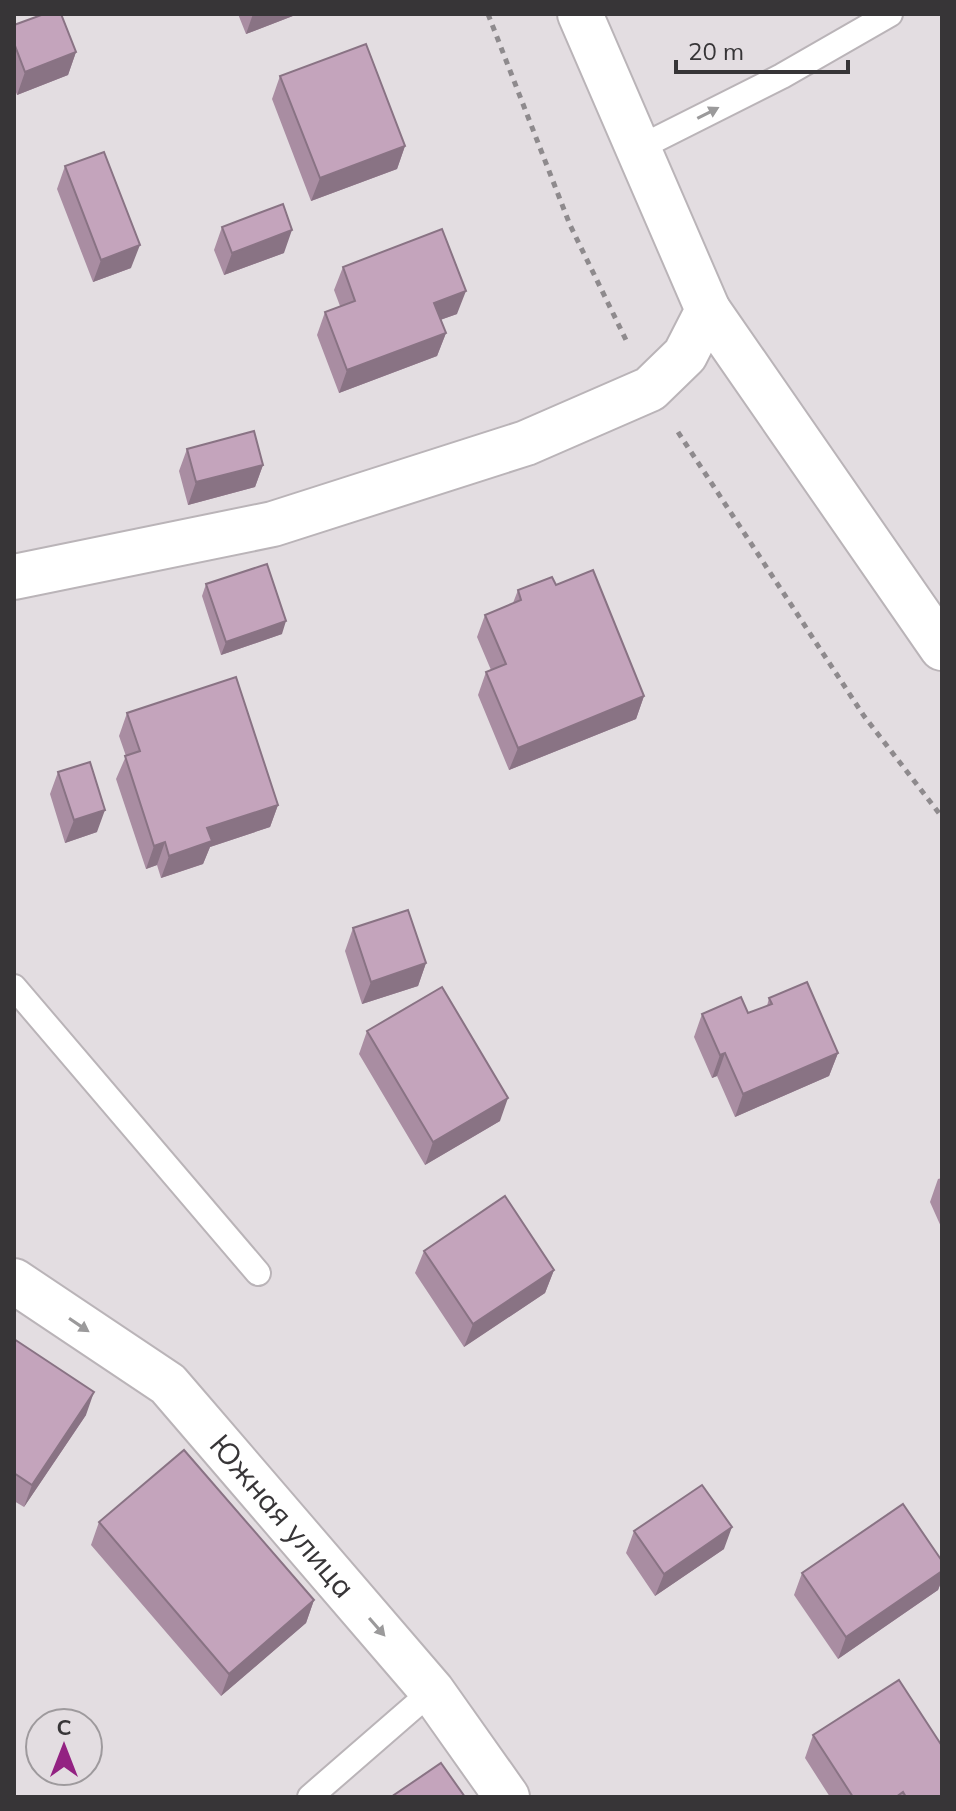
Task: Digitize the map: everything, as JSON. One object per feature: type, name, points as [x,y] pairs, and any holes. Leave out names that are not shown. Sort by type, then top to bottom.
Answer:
[{"type":"street","points":[[580,14],[708,310],[942,648]]},
{"type":"street","points":[[14,577],[273,524],[526,443],[650,389],[685,355],[708,310]]},
{"type":"street","name":"Южная улица","points":[[14,1281],[168,1384],[432,1691],[507,1797]]},
{"type":"lane","points":[[639,148],[782,76],[890,14]]},
{"type":"lane","points":[[14,987],[258,1273]]},
{"type":"lane","points":[[310,1797],[432,1691]]},
{"type":"path","points":[[488,14],[570,225],[650,389],[864,716],[942,817]]},
{"type":"building","points":[[44,14],[61,14],[76,52],[25,72],[14,43],[14,25]]},
{"type":"building","points":[[366,44],[405,146],[320,178],[280,76]]},
{"type":"building","points":[[104,152],[140,245],[101,260],[65,166]]},
{"type":"building","points":[[283,204],[292,230],[232,253],[222,227]]},
{"type":"building","points":[[442,229],[466,291],[434,303],[446,333],[347,370],[325,312],[355,301],[343,267]]},
{"type":"building","points":[[254,431],[263,465],[196,482],[187,449]]},
{"type":"building","points":[[267,564],[286,621],[226,642],[206,584]]},
{"type":"building","points":[[593,570],[644,696],[518,748],[486,672],[506,664],[485,615],[521,600],[518,590],[552,577],[556,585]]},
{"type":"building","points":[[236,677],[278,805],[207,828],[212,841],[169,856],[165,842],[154,846],[125,756],[140,751],[127,713]]},
{"type":"building","points":[[90,762],[105,810],[74,820],[58,772]]},
{"type":"building","points":[[408,910],[426,963],[371,982],[353,928]]},
{"type":"building","points":[[807,982],[838,1053],[743,1094],[725,1053],[720,1055],[702,1014],[741,997],[748,1013],[772,1004],[769,998]]},
{"type":"building","points":[[442,987],[508,1098],[433,1142],[367,1031]]},
{"type":"building","points":[[505,1196],[554,1270],[473,1324],[424,1251]]},
{"type":"building","points":[[14,1339],[94,1392],[32,1485],[14,1473]]},
{"type":"building","points":[[184,1450],[314,1600],[229,1674],[99,1522]]},
{"type":"building","points":[[702,1485],[732,1527],[664,1574],[634,1531]]},
{"type":"building","points":[[903,1504],[942,1561],[942,1571],[846,1637],[802,1573]]},
{"type":"building","points":[[899,1680],[942,1746],[942,1797],[906,1797],[903,1792],[896,1797],[853,1797],[813,1735]]},
{"type":"building","points":[[441,1763],[465,1797],[391,1797]]}]
